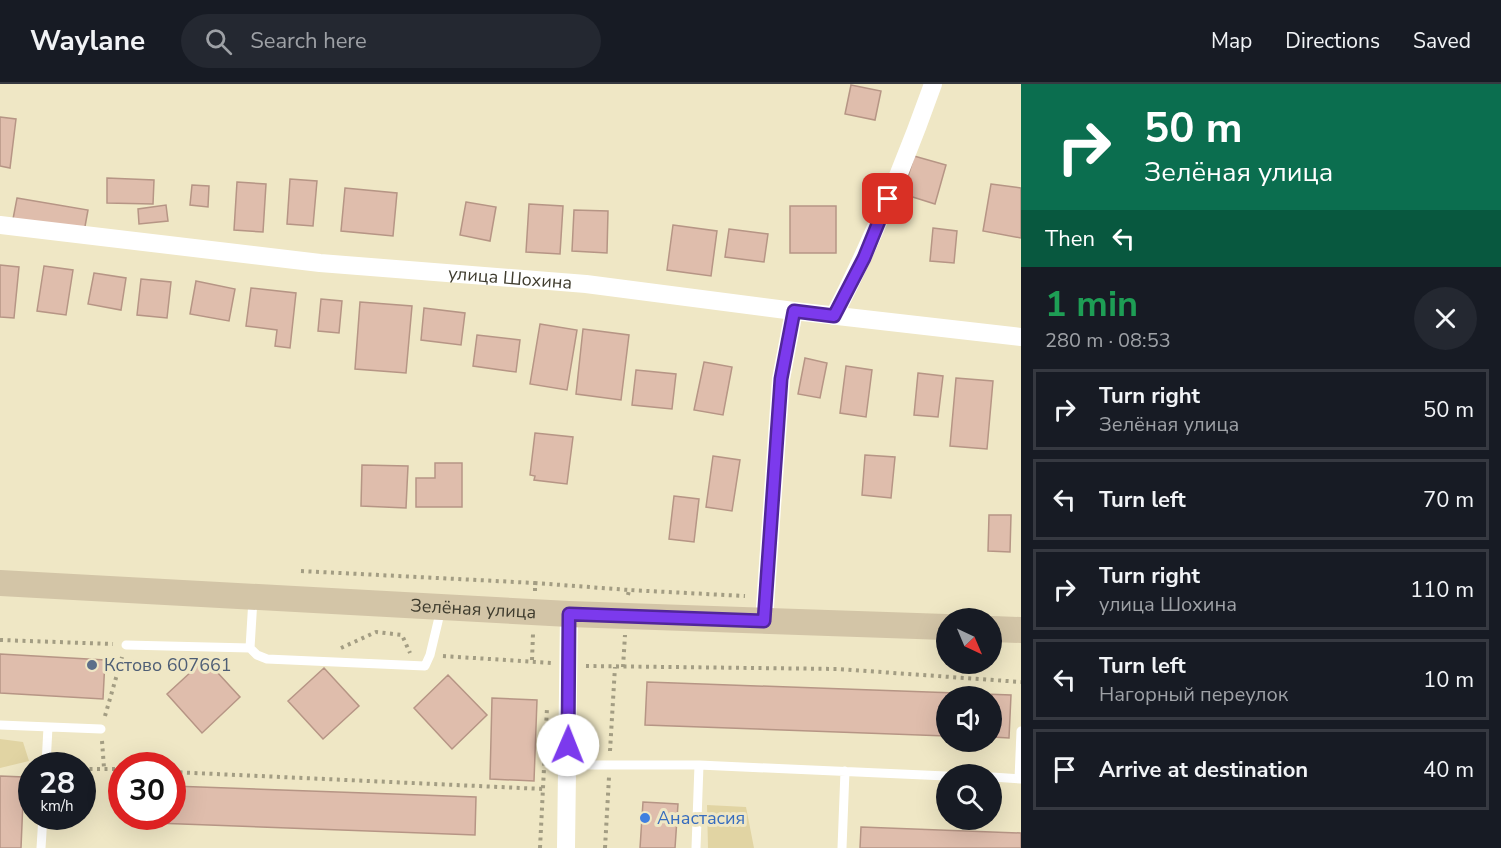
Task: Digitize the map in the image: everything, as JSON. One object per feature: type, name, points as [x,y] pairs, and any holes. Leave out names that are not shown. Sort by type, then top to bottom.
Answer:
[{"type":"main road","name":"Зелёная улица","points":[[0,583],[569,614],[936,627]]},
{"type":"main road","points":[[1002,629],[1021,630]]},
{"type":"street","points":[[834,316],[864,258],[920,122],[933,84]]},
{"type":"street","name":"улица Шохина","points":[[0,225],[320,263],[586,284],[1021,337]]},
{"type":"street","points":[[764,621],[781,379],[794,311]]},
{"type":"street","points":[[566,848],[569,614]]},
{"type":"lane","points":[[250,648],[254,596]]},
{"type":"lane","points":[[126,645],[250,648],[267,659],[425,666],[442,607]]},
{"type":"lane","points":[[0,725],[101,729]]},
{"type":"lane","points":[[47,752],[48,727]]},
{"type":"lane","points":[[1002,778],[1020,779],[1021,731]]},
{"type":"lane","points":[[568,765],[699,765],[936,776]]},
{"type":"lane","points":[[696,848],[699,765]]},
{"type":"lane","points":[[842,848],[845,771]]},
{"type":"lane","points":[[41,848],[42,830]]},
{"type":"path","points":[[302,571],[535,582]]},
{"type":"path","points":[[623,667],[629,590],[748,596]]},
{"type":"path","points":[[315,660],[376,632],[402,635],[416,665]]},
{"type":"path","points":[[0,640],[126,645],[101,729],[104,768]]},
{"type":"path","points":[[430,655],[623,667],[838,669],[1021,682]]},
{"type":"path","points":[[549,662],[549,674]]},
{"type":"path","points":[[540,848],[548,697]]},
{"type":"path","points":[[96,768],[108,768]]},
{"type":"path","points":[[186,773],[543,789]]},
{"type":"shaded area","points":[[0,739],[23,742],[26,752],[18,752],[18,764],[0,768]]},
{"type":"shaded area","points":[[707,805],[746,807],[754,848],[708,848]]},
{"type":"building","points":[[851,85],[881,91],[875,120],[845,114]]},
{"type":"building","points":[[0,117],[16,119],[10,168],[0,166]]},
{"type":"building","points":[[914,156],[946,165],[935,204],[903,194]]},
{"type":"building","points":[[107,178],[154,180],[153,204],[107,203]]},
{"type":"building","points":[[290,179],[317,181],[313,226],[287,224]]},
{"type":"building","points":[[237,182],[266,184],[263,232],[234,230]]},
{"type":"building","points":[[991,184],[1021,188],[1021,238],[983,231]]},
{"type":"building","points":[[192,185],[209,186],[208,207],[190,205]]},
{"type":"building","points":[[345,188],[397,193],[393,236],[341,231]]},
{"type":"building","points":[[17,198],[88,210],[84,232],[13,219]]},
{"type":"building","points":[[466,202],[496,207],[490,241],[460,235]]},
{"type":"building","points":[[529,204],[563,206],[560,254],[526,252]]},
{"type":"building","points":[[166,205],[168,221],[139,224],[138,209]]},
{"type":"building","points":[[790,206],[836,206],[836,253],[790,253]]},
{"type":"building","points":[[574,210],[608,211],[607,253],[572,251]]},
{"type":"building","points":[[673,225],[717,231],[711,276],[667,270]]},
{"type":"building","points":[[933,228],[957,231],[954,263],[930,261]]},
{"type":"building","points":[[729,229],[768,234],[764,262],[725,257]]},
{"type":"building","points":[[0,265],[19,267],[14,318],[0,317]]},
{"type":"building","points":[[44,266],[73,270],[66,315],[37,311]]},
{"type":"building","points":[[94,273],[126,278],[121,310],[88,304]]},
{"type":"building","points":[[141,279],[171,282],[167,318],[137,315]]},
{"type":"building","points":[[196,281],[235,289],[229,321],[190,314]]},
{"type":"building","points":[[251,288],[296,293],[290,348],[275,346],[277,330],[246,326]]},
{"type":"building","points":[[321,299],[342,301],[339,333],[318,331]]},
{"type":"building","points":[[360,302],[412,306],[406,373],[355,369]]},
{"type":"building","points":[[424,308],[465,313],[461,345],[421,340]]},
{"type":"building","points":[[540,324],[577,330],[567,390],[530,384]]},
{"type":"building","points":[[583,329],[629,335],[621,400],[576,394]]},
{"type":"building","points":[[477,335],[520,340],[516,372],[473,366]]},
{"type":"building","points":[[805,358],[827,363],[820,398],[798,394]]},
{"type":"building","points":[[704,362],[732,367],[723,415],[694,410]]},
{"type":"building","points":[[846,366],[872,370],[866,417],[840,413]]},
{"type":"building","points":[[636,370],[676,374],[672,409],[632,405]]},
{"type":"building","points":[[918,373],[943,376],[938,417],[914,415]]},
{"type":"building","points":[[956,378],[993,381],[987,449],[950,446]]},
{"type":"building","points":[[535,433],[573,437],[567,484],[534,480],[535,476],[530,475]]},
{"type":"building","points":[[865,455],[895,457],[891,498],[862,495]]},
{"type":"building","points":[[713,456],[740,460],[732,511],[706,507]]},
{"type":"building","points":[[435,463],[462,463],[462,507],[416,507],[416,478],[435,478]]},
{"type":"building","points":[[362,465],[408,466],[406,508],[361,506]]},
{"type":"building","points":[[674,496],[699,499],[694,542],[669,539]]},
{"type":"building","points":[[989,515],[1011,515],[1010,552],[988,551]]},
{"type":"building","points":[[0,654],[105,660],[103,699],[0,693]]},
{"type":"building","points":[[205,659],[240,697],[202,733],[167,694]]},
{"type":"building","points":[[324,668],[359,706],[323,739],[288,701]]},
{"type":"building","points":[[448,675],[487,715],[452,749],[414,708]]},
{"type":"building","points":[[647,682],[936,692],[936,736],[645,725]]},
{"type":"building","points":[[1002,695],[1011,695],[1009,738],[1002,738]]},
{"type":"building","points":[[492,698],[537,700],[534,781],[490,779]]},
{"type":"building","points":[[0,776],[18,777],[18,830],[22,830],[21,848],[0,848]]},
{"type":"building","points":[[186,787],[476,797],[475,835],[186,824]]},
{"type":"building","points":[[643,802],[678,804],[675,848],[640,848]]},
{"type":"building","points":[[861,827],[1021,833],[1021,848],[860,848]]},
{"type":"place","name":"Кстово 607661","points":[[92,665]]},
{"type":"place","name":"Анастасия","points":[[645,818]]},
{"type":"route","points":[[568,745],[569,614],[764,621],[781,379],[794,311],[834,316],[864,258],[888,199]]}]
